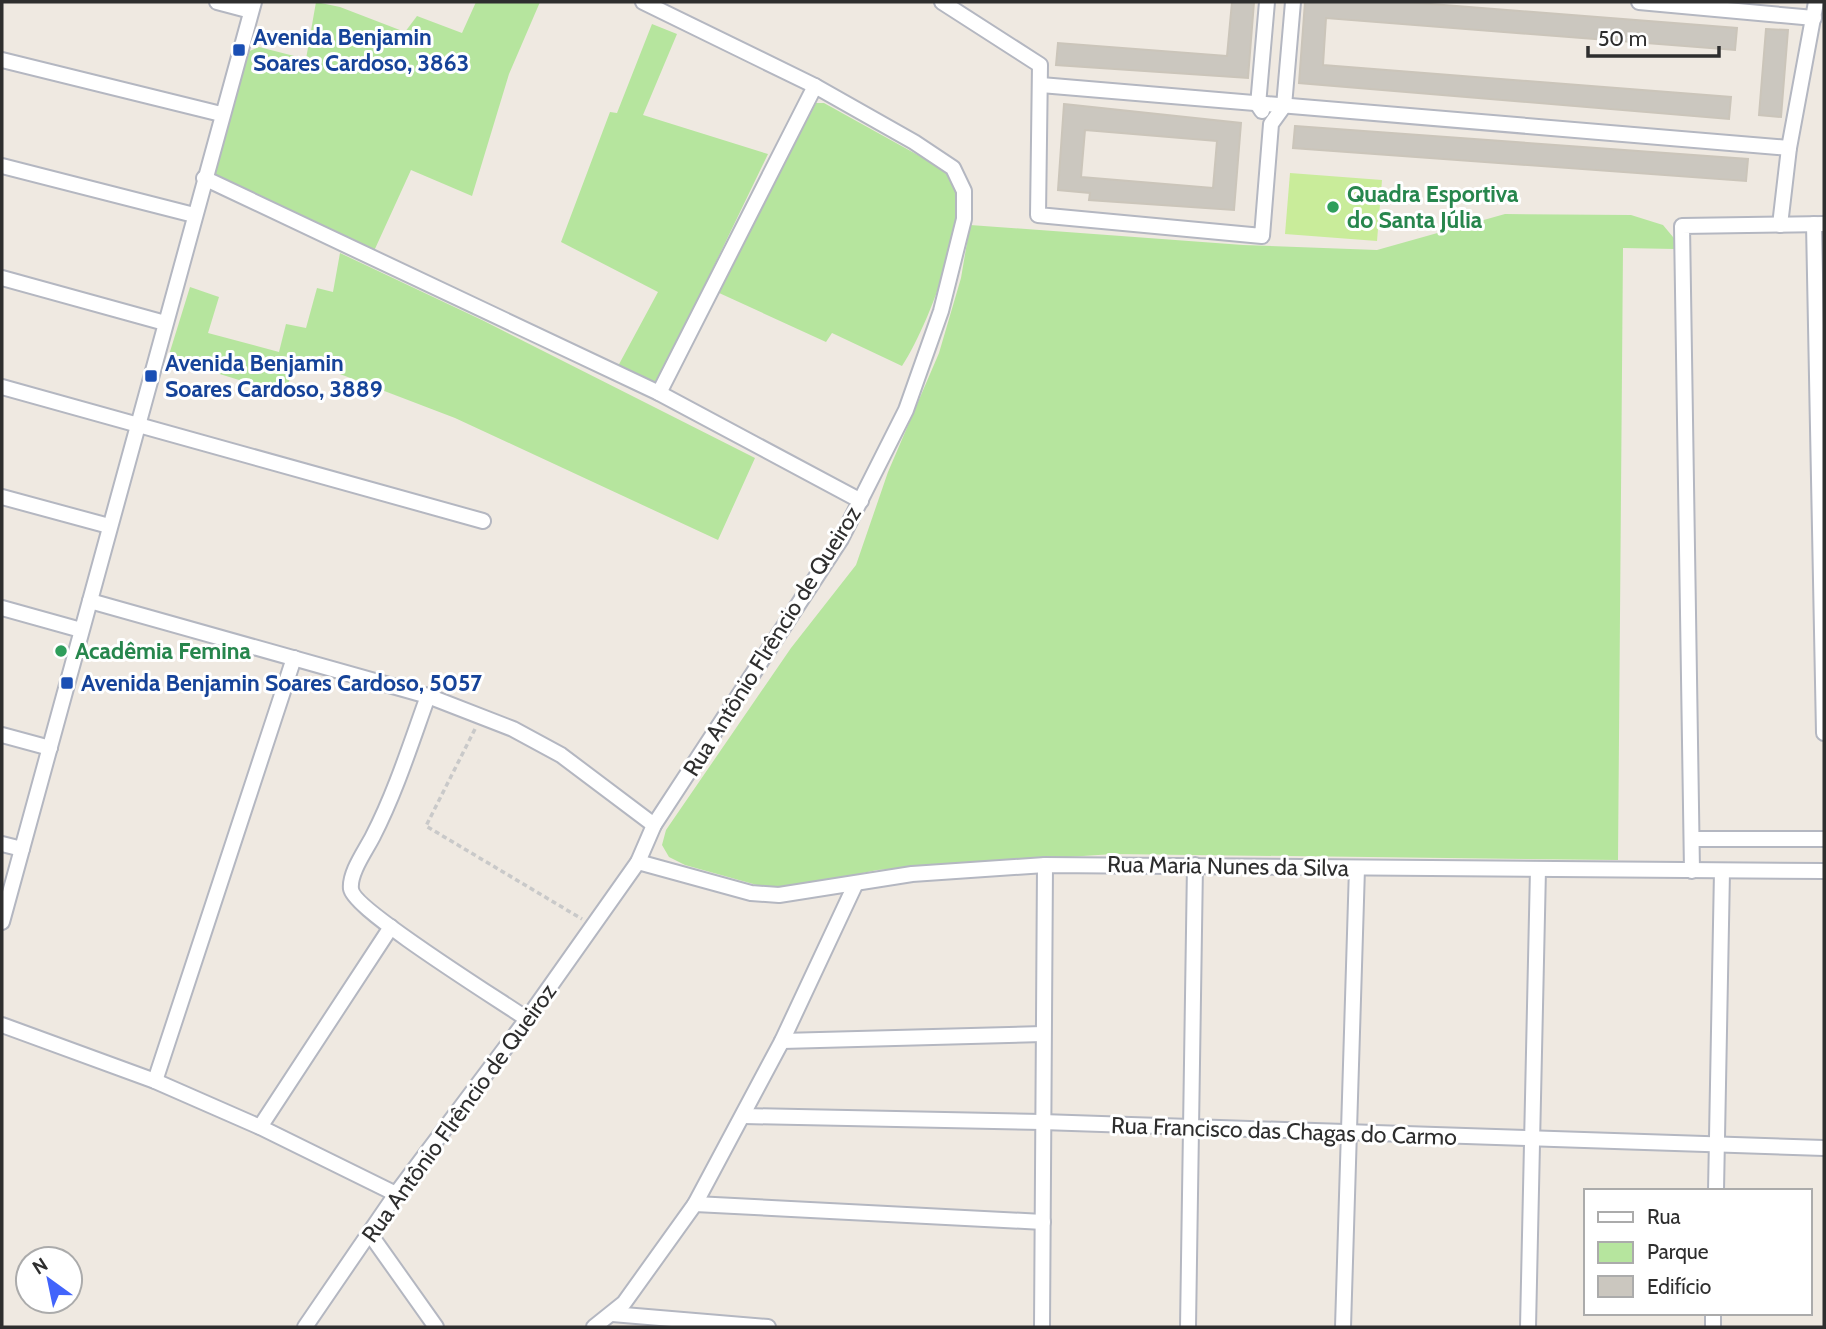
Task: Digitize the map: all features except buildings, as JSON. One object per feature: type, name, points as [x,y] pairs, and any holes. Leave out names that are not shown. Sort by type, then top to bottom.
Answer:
[{"type":"street","points":[[2,922],[220,114],[252,6],[217,2]]},
{"type":"street","name":"Rua Antônio Flrêncio de Queiroz","points":[[305,1327],[396,1194],[527,1019],[638,862],[654,825],[841,539],[906,410],[941,311],[964,219],[964,191],[953,168],[914,142],[815,86],[643,2]]},
{"type":"street","points":[[942,2],[1040,65],[1038,215],[1262,236],[1271,124],[1284,106],[1293,2]]},
{"type":"street","points":[[1267,2],[1258,105],[1271,124]]},
{"type":"street","points":[[1639,2],[1814,18]]},
{"type":"street","points":[[1780,225],[1789,148],[1816,2]]},
{"type":"street","points":[[2,60],[220,114]]},
{"type":"street","points":[[1041,85],[1789,148]]},
{"type":"street","points":[[659,393],[815,86]]},
{"type":"street","points":[[2,166],[194,215]]},
{"type":"street","points":[[204,178],[659,393],[861,501]]},
{"type":"street","points":[[1692,871],[1682,226],[1819,224],[1824,733]]},
{"type":"street","points":[[2,278],[165,323]]},
{"type":"street","points":[[2,387],[483,521]]},
{"type":"street","points":[[2,497],[109,526]]},
{"type":"street","points":[[90,601],[428,696],[481,716],[513,729],[561,755],[654,825]]},
{"type":"street","points":[[2,608],[81,631]]},
{"type":"street","points":[[155,1081],[294,658]]},
{"type":"street","points":[[428,696],[385,813],[351,879],[351,887],[357,902],[527,1019]]},
{"type":"street","points":[[2,735],[50,748]]},
{"type":"street","points":[[1692,839],[1824,839]]},
{"type":"street","points":[[2,844],[22,849]]},
{"type":"street","name":"Rua Maria Nunes da Silva","points":[[638,862],[751,892],[779,895],[912,874],[1045,865],[1824,872]]},
{"type":"street","points":[[1042,1327],[1045,865]]},
{"type":"street","points":[[1188,1327],[1195,865]]},
{"type":"street","points":[[1343,1327],[1356,868]]},
{"type":"street","points":[[1528,1327],[1538,869]]},
{"type":"street","points":[[1716,1189],[1721,871]]},
{"type":"street","points":[[594,1327],[629,1297],[695,1204],[782,1041],[856,883]]},
{"type":"street","points":[[260,1127],[391,927]]},
{"type":"street","points":[[2,1025],[155,1081],[260,1127],[396,1194]]},
{"type":"street","points":[[782,1041],[1043,1034]]},
{"type":"street","name":"Rua Francisco das Chagas do Carmo","points":[[744,1116],[1042,1122],[1824,1148]]},
{"type":"street","points":[[695,1204],[1043,1222]]},
{"type":"street","points":[[370,1234],[436,1327]]},
{"type":"street","points":[[612,1314],[768,1327]]},
{"type":"path","points":[[481,716],[426,826],[593,926]]},
{"type":"green space","points":[[316,2],[340,7],[405,32],[417,16],[462,33],[476,2],[540,2],[509,74],[472,196],[411,170],[374,251],[214,178],[245,53],[259,47],[306,59]]},
{"type":"green space","points":[[652,24],[677,34],[643,115],[768,154],[657,384],[617,368],[658,292],[561,242],[610,112],[617,113]]},
{"type":"green space","points":[[816,103],[824,103],[943,169],[956,188],[957,215],[948,260],[931,308],[902,366],[832,333],[826,342],[717,292]]},
{"type":"green space","name":"Quadra Esportiva do Santa Júlia","points":[[1290,173],[1382,180],[1377,241],[1285,234]]},
{"type":"green space","points":[[1505,214],[1631,215],[1663,225],[1678,243],[1675,249],[1623,248],[1618,860],[1113,854],[877,870],[802,886],[764,887],[685,865],[669,857],[662,845],[666,830],[791,648],[856,565],[888,472],[939,353],[961,278],[970,225],[1243,245],[1377,250]]},
{"type":"green space","points":[[340,253],[484,321],[755,458],[718,540],[455,418],[298,358],[284,394],[168,358],[190,287],[219,297],[208,333],[279,352],[286,324],[306,328],[317,288],[333,292]]},
{"type":"place","name":"Avenida Benjamin Soares Cardoso, 3863","points":[[239,50]]},
{"type":"place","name":"Quadra Esportiva do Santa Júlia","points":[[1333,207]]},
{"type":"place","name":"Avenida Benjamin Soares Cardoso, 3889","points":[[151,376]]},
{"type":"place","name":"Acadêmia Femina","points":[[61,651]]},
{"type":"place","name":"Avenida Benjamin Soares Cardoso, 5057","points":[[67,683]]}]
